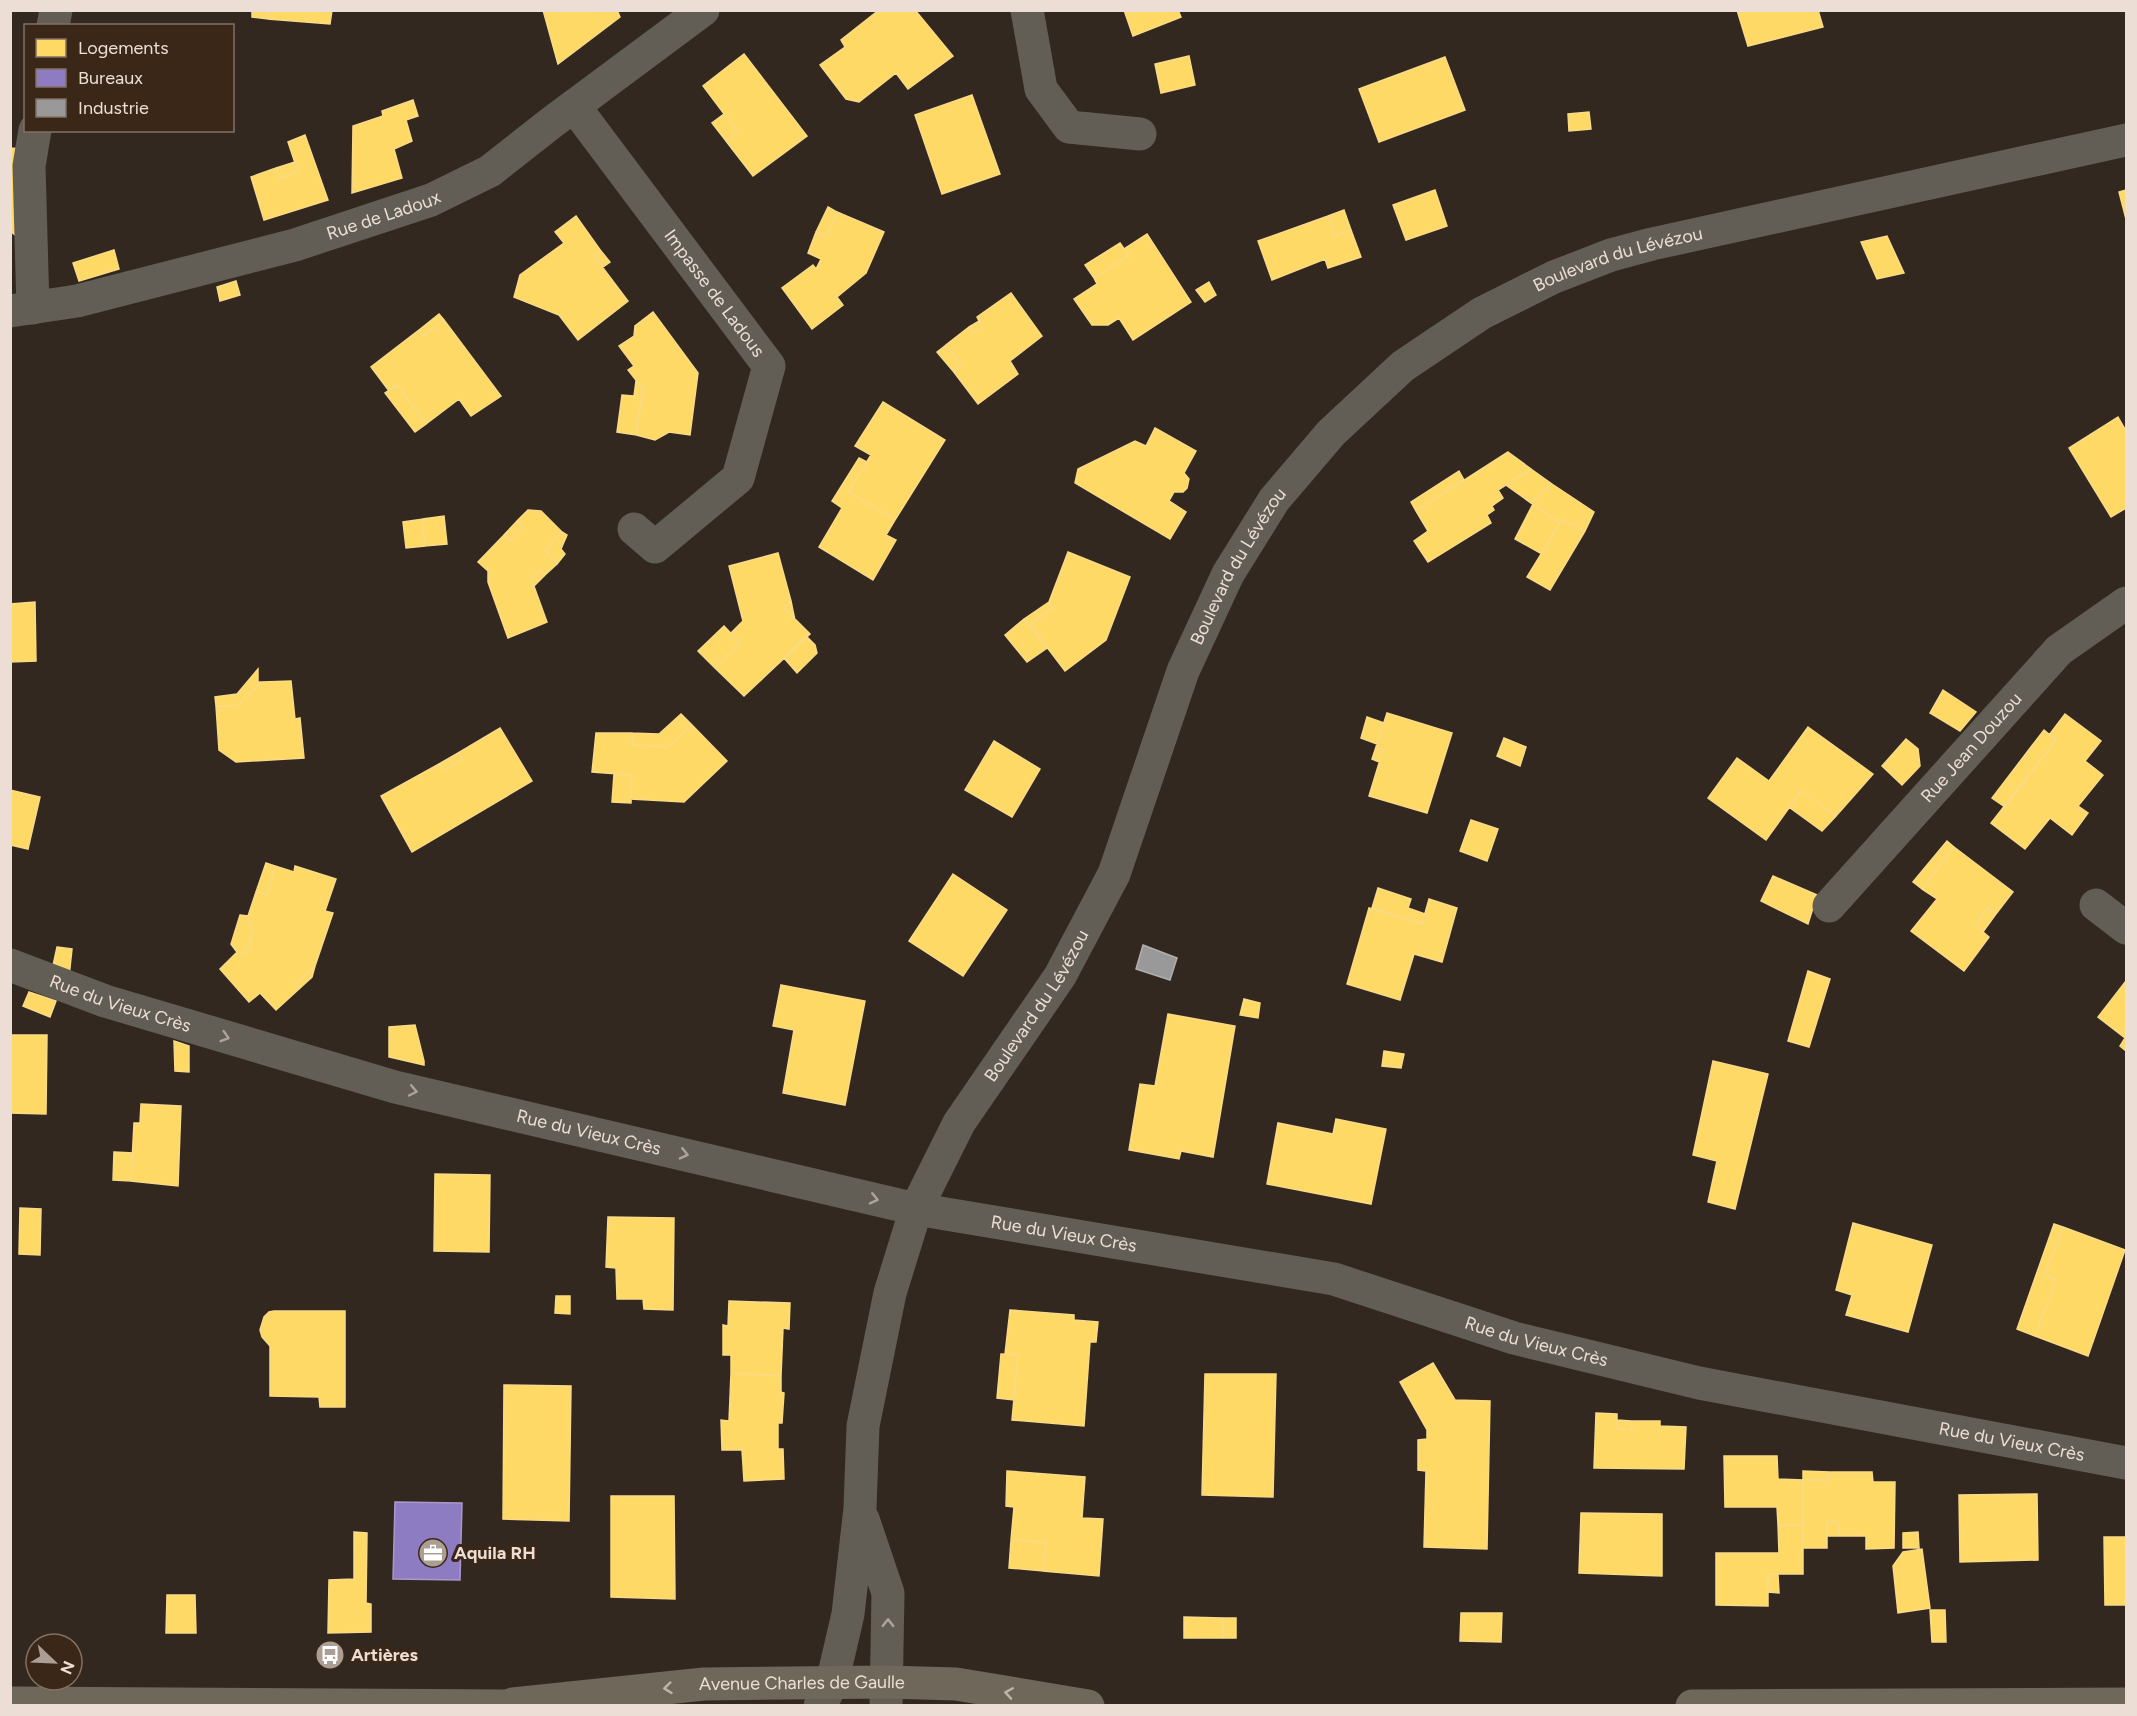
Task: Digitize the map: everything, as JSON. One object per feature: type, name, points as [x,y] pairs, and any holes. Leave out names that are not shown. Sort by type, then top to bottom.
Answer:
[{"type":"main road","name":"Avenue Charles de Gaulle","points":[[10,1703],[518,1705],[704,1684],[821,1699],[888,1698],[956,1684],[1088,1706]]},
{"type":"main road","points":[[1692,1706],[2127,1704]]},
{"type":"street","name":"Rue de Ladoux","points":[[22,309],[77,301],[295,245],[431,200],[490,171],[703,10]]},
{"type":"street","points":[[1027,10],[1041,89],[1069,128],[1140,134]]},
{"type":"street","name":"Impasse de Ladous","points":[[574,106],[769,366],[738,478],[655,547],[634,530]]},
{"type":"street","points":[[22,309],[29,166],[35,132]]},
{"type":"street","name":"Boulevard du Lévézou","points":[[821,1699],[848,1614],[860,1509],[863,1426],[890,1293],[916,1209],[959,1123],[1060,976],[1114,874],[1183,671],[1228,574],[1281,492],[1331,433],[1403,366],[1482,313],[1554,277],[1611,255],[1843,201],[2127,140]]},
{"type":"street","name":"Rue Jean Douzou","points":[[1829,906],[2059,650],[2127,603]]},
{"type":"street","points":[[2096,905],[2127,928]]},
{"type":"street","name":"Rue du Vieux Crès","points":[[10,965],[105,1001],[395,1087],[916,1209],[1334,1279],[1515,1338],[1699,1383],[2127,1463]]},
{"type":"street","name":"Boulevard du Lévézou","points":[[860,1509],[888,1593],[888,1698]]},
{"type":"building: Logements","points":[[252,10],[269,10],[268,19],[252,17]]},
{"type":"building: Logements","points":[[269,10],[332,10],[330,24],[268,19]]},
{"type":"building: Logements","points":[[543,10],[602,10],[603,12],[617,10],[620,17],[558,64]]},
{"type":"building: Logements","points":[[879,10],[915,10],[953,56],[908,89],[896,73],[859,102],[846,99],[820,65],[845,47],[841,40]]},
{"type":"building: Logements","points":[[1124,10],[1178,10],[1181,17],[1133,36]]},
{"type":"building: Logements","points":[[1737,10],[1818,10],[1823,27],[1748,46]]},
{"type":"building: Logements","points":[[744,54],[807,136],[753,176],[726,141],[737,131],[703,86]]},
{"type":"building: Logements","points":[[1189,56],[1195,85],[1161,93],[1155,64]]},
{"type":"building: Logements","points":[[1445,57],[1465,110],[1379,142],[1359,89]]},
{"type":"building: Logements","points":[[972,95],[1000,174],[942,194],[915,115]]},
{"type":"building: Logements","points":[[413,100],[418,116],[406,120],[412,141],[394,149],[402,178],[352,193],[353,126],[383,116],[382,111]]},
{"type":"building: Logements","points":[[1589,112],[1591,129],[1569,131],[1568,114]]},
{"type":"building: Logements","points":[[724,114],[737,131],[726,141],[712,123]]},
{"type":"building: Logements","points":[[305,135],[328,200],[264,220],[251,177],[276,168],[280,178],[298,172],[288,142]]},
{"type":"building: Logements","points":[[10,148],[21,149],[16,209],[10,208]]},
{"type":"building: Logements","points":[[295,162],[298,172],[280,178],[276,168]]},
{"type":"building: Logements","points":[[1435,190],[1447,226],[1406,240],[1393,205]]},
{"type":"building: Logements","points":[[2126,190],[2126,219],[2119,192]]},
{"type":"building: Logements","points":[[828,207],[837,212],[827,236],[816,232]]},
{"type":"building: Logements","points":[[10,208],[16,209],[15,235],[10,231]]},
{"type":"building: Logements","points":[[1344,210],[1351,230],[1335,236],[1328,216]]},
{"type":"building: Logements","points":[[837,212],[884,232],[866,273],[837,297],[843,305],[812,329],[782,288],[813,265],[816,269],[821,259],[808,253],[816,232],[827,236]]},
{"type":"building: Logements","points":[[576,216],[601,251],[594,256],[628,301],[578,340],[559,315],[514,297],[520,275],[564,243],[555,232]]},
{"type":"building: Logements","points":[[1328,216],[1335,236],[1351,230],[1361,257],[1328,268],[1325,259],[1272,280],[1258,241]]},
{"type":"building: Logements","points":[[1147,234],[1191,302],[1133,340],[1119,318],[1108,325],[1092,325],[1074,299],[1097,284],[1094,278],[1129,256],[1124,249]]},
{"type":"building: Logements","points":[[1887,236],[1904,273],[1877,279],[1861,242]]},
{"type":"building: Logements","points":[[1120,243],[1129,256],[1094,278],[1085,265]]},
{"type":"building: Logements","points":[[114,250],[119,269],[79,281],[73,263]]},
{"type":"building: Logements","points":[[601,251],[610,262],[603,267],[594,256]]},
{"type":"building: Logements","points":[[236,281],[240,295],[220,301],[217,287]]},
{"type":"building: Logements","points":[[1209,282],[1216,295],[1205,302],[1196,290]]},
{"type":"building: Logements","points":[[1011,293],[1042,336],[1010,361],[1018,374],[978,404],[953,371],[961,366],[946,345],[969,327],[974,333],[982,327],[977,317]]},
{"type":"building: Logements","points":[[653,312],[698,373],[690,435],[669,432],[655,440],[636,435],[643,389],[628,370],[634,366],[619,346],[634,336],[635,326]]},
{"type":"building: Logements","points":[[439,314],[444,320],[424,336],[419,330]]},
{"type":"building: Logements","points":[[444,320],[501,396],[471,416],[459,399],[426,424],[397,385],[389,391],[371,367],[419,330],[424,336]]},
{"type":"building: Logements","points":[[979,321],[982,327],[974,333],[969,327]]},
{"type":"building: Logements","points":[[946,345],[961,366],[953,371],[937,352]]},
{"type":"building: Logements","points":[[636,381],[643,389],[636,435],[617,432],[622,395],[634,396]]},
{"type":"building: Logements","points":[[397,385],[426,424],[415,432],[385,393]]},
{"type":"building: Logements","points":[[883,402],[945,440],[895,520],[848,492],[871,455],[855,446]]},
{"type":"building: Logements","points":[[2118,417],[2126,431],[2126,508],[2111,517],[2069,448]]},
{"type":"building: Logements","points":[[1155,428],[1196,451],[1184,473],[1189,479],[1187,488],[1183,492],[1174,492],[1169,501],[1186,512],[1170,539],[1075,483],[1078,469],[1135,441],[1146,446]]},
{"type":"building: Logements","points":[[1508,452],[1531,469],[1498,490],[1503,498],[1492,506],[1494,510],[1487,515],[1491,523],[1428,562],[1414,541],[1428,531],[1416,511]]},
{"type":"building: Logements","points":[[859,458],[867,462],[848,492],[895,520],[886,535],[896,540],[873,580],[819,547],[842,508],[832,501]]},
{"type":"building: Logements","points":[[1531,469],[1552,484],[1531,503],[1506,485]]},
{"type":"building: Logements","points":[[1459,471],[1464,480],[1416,511],[1411,502]]},
{"type":"building: Logements","points":[[1552,484],[1594,512],[1585,531],[1562,520],[1560,523],[1531,503]]},
{"type":"building: Logements","points":[[1533,504],[1560,523],[1542,554],[1515,539]]},
{"type":"building: Logements","points":[[528,510],[541,511],[562,532],[545,550],[557,564],[545,575],[540,570],[531,578],[547,622],[508,638],[488,582],[488,571],[478,562],[504,535],[510,540],[523,527],[517,521]]},
{"type":"building: Logements","points":[[444,516],[447,544],[425,546],[423,519]]},
{"type":"building: Logements","points":[[423,519],[425,546],[406,548],[403,522]]},
{"type":"building: Logements","points":[[1562,520],[1585,531],[1550,590],[1527,577]]},
{"type":"building: Logements","points":[[517,521],[523,527],[510,540],[504,535]]},
{"type":"building: Logements","points":[[562,532],[567,535],[561,549],[565,554],[557,564],[545,550]]},
{"type":"building: Logements","points":[[1068,552],[1130,577],[1106,640],[1065,671],[1030,625],[1053,608],[1049,602]]},
{"type":"building: Logements","points":[[778,553],[791,601],[784,608],[810,634],[744,696],[715,668],[740,643],[731,633],[743,621],[729,566]]},
{"type":"building: Logements","points":[[540,570],[545,575],[533,587],[531,578]]},
{"type":"building: Logements","points":[[791,601],[793,611],[795,620],[784,608]]},
{"type":"building: Logements","points":[[35,602],[36,661],[10,662],[10,604]]},
{"type":"building: Logements","points":[[1049,602],[1053,608],[1030,625],[1024,619]]},
{"type":"building: Logements","points":[[1024,619],[1047,648],[1027,662],[1005,635]]},
{"type":"building: Logements","points":[[724,626],[740,643],[715,668],[698,651]]},
{"type":"building: Logements","points":[[806,636],[815,645],[817,653],[797,673],[784,658]]},
{"type":"building: Logements","points":[[258,669],[258,682],[262,682],[238,706],[216,706],[215,697],[237,694]]},
{"type":"building: Logements","points":[[291,681],[295,719],[300,718],[304,758],[236,762],[219,750],[216,706],[238,706],[262,682]]},
{"type":"building: Logements","points":[[1943,690],[1976,712],[1960,731],[1930,713]]},
{"type":"building: Logements","points":[[1387,713],[1452,733],[1427,813],[1369,796],[1383,750],[1376,747]]},
{"type":"building: Logements","points":[[681,714],[692,725],[668,747],[633,745],[632,733],[659,734]]},
{"type":"building: Logements","points":[[2065,714],[2101,741],[2085,761],[2103,775],[2078,806],[2088,813],[2072,835],[2050,818],[2025,849],[1991,823],[2056,740],[2049,735]]},
{"type":"building: Logements","points":[[1367,717],[1384,723],[1377,744],[1361,738]]},
{"type":"building: Logements","points":[[692,725],[727,761],[684,802],[631,799],[632,775],[592,772],[596,733],[632,733],[633,745],[668,747]]},
{"type":"building: Logements","points":[[1808,727],[1873,774],[1836,816],[1801,791],[1766,840],[1708,798],[1737,758],[1769,781]]},
{"type":"building: Logements","points":[[500,728],[532,781],[412,852],[381,796],[439,764],[444,770],[462,759],[458,753]]},
{"type":"building: Logements","points":[[2044,730],[2056,740],[2005,807],[1992,798]]},
{"type":"building: Logements","points":[[1504,738],[1526,747],[1520,766],[1497,756]]},
{"type":"building: Logements","points":[[1906,739],[1918,749],[1920,766],[1902,785],[1882,766]]},
{"type":"building: Logements","points":[[994,741],[1040,769],[1012,817],[965,790]]},
{"type":"building: Logements","points":[[1376,747],[1383,750],[1379,762],[1372,759]]},
{"type":"building: Logements","points":[[458,753],[462,759],[444,770],[439,764]]},
{"type":"building: Logements","points":[[614,774],[632,775],[631,803],[612,802]]},
{"type":"building: Logements","points":[[10,790],[40,797],[28,849],[10,845]]},
{"type":"building: Logements","points":[[1801,791],[1836,816],[1822,831],[1789,807]]},
{"type":"building: Logements","points":[[1471,820],[1498,829],[1487,861],[1460,851]]},
{"type":"building: Logements","points":[[1947,841],[1954,847],[1922,889],[1913,882]]},
{"type":"building: Logements","points":[[1954,847],[2013,892],[1996,914],[1988,908],[1975,925],[1989,937],[1964,971],[1911,931],[1937,899],[1922,889]]},
{"type":"building: Logements","points":[[266,863],[275,866],[267,895],[256,892]]},
{"type":"building: Logements","points":[[275,866],[294,872],[295,866],[336,879],[325,911],[333,913],[315,966],[295,984],[300,988],[276,1010],[260,993],[249,1002],[220,969],[237,952],[245,955],[253,935],[248,916],[256,892],[267,895]]},
{"type":"building: Logements","points":[[953,874],[1007,910],[963,976],[909,941]]},
{"type":"building: Logements","points":[[1773,876],[1817,895],[1808,924],[1761,901]]},
{"type":"building: Logements","points":[[1378,888],[1411,899],[1408,908],[1425,914],[1422,924],[1372,908]]},
{"type":"building: Logements","points":[[1429,899],[1457,908],[1442,962],[1414,954],[1400,1000],[1347,984],[1369,908],[1422,924]]},
{"type":"building: Logements","points":[[1988,908],[1996,914],[1983,932],[1975,925]]},
{"type":"building: Logements","points":[[240,915],[248,916],[253,935],[245,955],[237,952],[231,944]]},
{"type":"building: Logements","points":[[57,947],[72,949],[69,977],[52,970]]},
{"type":"building: Logements","points":[[315,966],[312,977],[300,988],[295,984]]},
{"type":"building: Logements","points":[[1808,971],[1830,979],[1809,1047],[1788,1041]]},
{"type":"building: Logements","points":[[2126,981],[2126,1051],[2120,1046],[2125,1038],[2098,1017]]},
{"type":"building: Logements","points":[[781,985],[865,1001],[845,1105],[783,1093],[794,1030],[773,1026]]},
{"type":"building: Logements","points":[[29,992],[56,1001],[50,1017],[23,1006]]},
{"type":"building: Logements","points":[[1244,999],[1260,1003],[1258,1018],[1240,1015]]},
{"type":"building: Logements","points":[[1168,1014],[1235,1026],[1213,1157],[1181,1151],[1179,1159],[1129,1150],[1140,1084],[1155,1086]]},
{"type":"building: Logements","points":[[415,1025],[424,1065],[389,1057],[389,1027]]},
{"type":"building: Logements","points":[[10,1035],[47,1035],[46,1114],[10,1113]]},
{"type":"building: Logements","points":[[174,1041],[189,1046],[189,1072],[175,1071]]},
{"type":"building: Logements","points":[[1384,1051],[1404,1054],[1401,1068],[1382,1066]]},
{"type":"building: Logements","points":[[1713,1061],[1768,1074],[1735,1209],[1708,1202],[1717,1161],[1693,1155]]},
{"type":"building: Logements","points":[[141,1104],[181,1106],[178,1186],[131,1181],[134,1123],[140,1123]]},
{"type":"building: Logements","points":[[1336,1119],[1386,1129],[1371,1204],[1267,1184],[1278,1123],[1333,1134]]},
{"type":"building: Logements","points":[[114,1152],[133,1153],[131,1181],[113,1180]]},
{"type":"building: Logements","points":[[435,1174],[490,1175],[489,1252],[434,1251]]},
{"type":"building: Logements","points":[[20,1208],[41,1209],[40,1255],[19,1254]]},
{"type":"building: Logements","points":[[608,1217],[674,1218],[673,1310],[644,1309],[643,1299],[617,1299],[616,1268],[606,1267]]},
{"type":"building: Logements","points":[[1853,1223],[1932,1245],[1908,1332],[1846,1315],[1852,1295],[1836,1290]]},
{"type":"building: Logements","points":[[2054,1224],[2063,1227],[2045,1275],[2056,1280],[2035,1336],[2017,1329]]},
{"type":"building: Logements","points":[[2063,1227],[2125,1250],[2088,1356],[2035,1336],[2056,1280],[2045,1275]]},
{"type":"building: Logements","points":[[556,1296],[570,1296],[570,1314],[555,1313]]},
{"type":"building: Logements","points":[[729,1301],[790,1303],[789,1329],[783,1328],[781,1376],[731,1373],[731,1355],[723,1355],[723,1325],[728,1326]]},
{"type":"building: Logements","points":[[1010,1310],[1074,1315],[1074,1320],[1098,1322],[1096,1342],[1090,1342],[1084,1426],[1012,1420],[1018,1355],[1005,1354]]},
{"type":"building: Logements","points":[[274,1311],[345,1311],[345,1407],[320,1407],[319,1397],[270,1396],[270,1346],[262,1337],[260,1330],[264,1317]]},
{"type":"building: Logements","points":[[1001,1354],[1018,1355],[1014,1400],[997,1398]]},
{"type":"building: Logements","points":[[1433,1363],[1455,1400],[1490,1401],[1487,1549],[1424,1547],[1426,1471],[1418,1470],[1418,1440],[1427,1439],[1427,1430],[1400,1382]]},
{"type":"building: Logements","points":[[731,1373],[781,1376],[781,1392],[784,1393],[782,1423],[778,1423],[778,1449],[783,1449],[784,1479],[744,1481],[742,1450],[722,1450],[721,1420],[729,1421]]},
{"type":"building: Logements","points":[[1205,1374],[1276,1374],[1273,1497],[1202,1495]]},
{"type":"building: Logements","points":[[504,1385],[571,1386],[569,1521],[503,1519]]},
{"type":"building: Logements","points":[[1596,1413],[1617,1414],[1617,1429],[1632,1430],[1631,1421],[1660,1421],[1660,1426],[1686,1427],[1684,1469],[1594,1468]]},
{"type":"building: Logements","points":[[1617,1420],[1631,1421],[1632,1430],[1617,1429]]},
{"type":"building: Logements","points":[[1724,1456],[1777,1456],[1778,1479],[1803,1480],[1803,1525],[1778,1525],[1777,1507],[1725,1507]]},
{"type":"building: Logements","points":[[1007,1471],[1085,1477],[1082,1518],[1103,1519],[1099,1576],[1043,1571],[1046,1542],[1011,1540],[1014,1507],[1006,1506]]},
{"type":"building: Logements","points":[[1803,1471],[1829,1472],[1828,1480],[1803,1480]]},
{"type":"building: Logements","points":[[1829,1472],[1872,1472],[1873,1482],[1895,1482],[1894,1548],[1866,1549],[1866,1536],[1839,1536],[1839,1522],[1827,1521],[1827,1548],[1803,1548],[1803,1480],[1828,1480]]},
{"type":"building: Logements","points":[[2037,1494],[2038,1560],[1960,1562],[1959,1495]]},
{"type":"building: Logements","points":[[611,1496],[674,1496],[675,1599],[611,1597]]},
{"type":"building: Logements","points":[[1581,1513],[1662,1514],[1662,1576],[1579,1573]]},
{"type":"building: Logements","points":[[1827,1521],[1839,1522],[1839,1536],[1827,1536]]},
{"type":"building: Logements","points":[[1778,1525],[1803,1525],[1803,1574],[1768,1574],[1768,1606],[1716,1605],[1716,1553],[1779,1553]]},
{"type":"building: Logements","points":[[354,1532],[367,1533],[366,1603],[371,1604],[371,1632],[328,1633],[329,1580],[354,1579]]},
{"type":"building: Logements","points":[[1918,1532],[1919,1548],[1903,1548],[1903,1533]]},
{"type":"building: Logements","points":[[2104,1537],[2126,1537],[2126,1605],[2105,1605]]},
{"type":"building: Logements","points":[[1011,1540],[1046,1542],[1043,1571],[1009,1568]]},
{"type":"building: Logements","points":[[1922,1549],[1930,1608],[1898,1613],[1893,1566],[1903,1552]]},
{"type":"building: Logements","points":[[1768,1574],[1778,1575],[1779,1593],[1768,1592]]},
{"type":"building: Logements","points":[[167,1595],[195,1595],[196,1633],[166,1633]]},
{"type":"building: Logements","points":[[1930,1610],[1945,1610],[1946,1642],[1932,1642]]},
{"type":"building: Logements","points":[[1461,1613],[1502,1613],[1501,1642],[1460,1641]]},
{"type":"building: Logements","points":[[1184,1617],[1223,1618],[1223,1638],[1184,1638]]},
{"type":"building: Logements","points":[[1223,1618],[1236,1618],[1236,1638],[1223,1638]]},
{"type":"building: Bureaux","points":[[395,1502],[462,1503],[460,1580],[393,1579]]},
{"type":"building: Industrie","points":[[1143,945],[1177,958],[1170,980],[1136,969]]},
{"type":"place","name":"Aquila RH","points":[[433,1553]]},
{"type":"place","name":"Artières","points":[[330,1655]]}]
